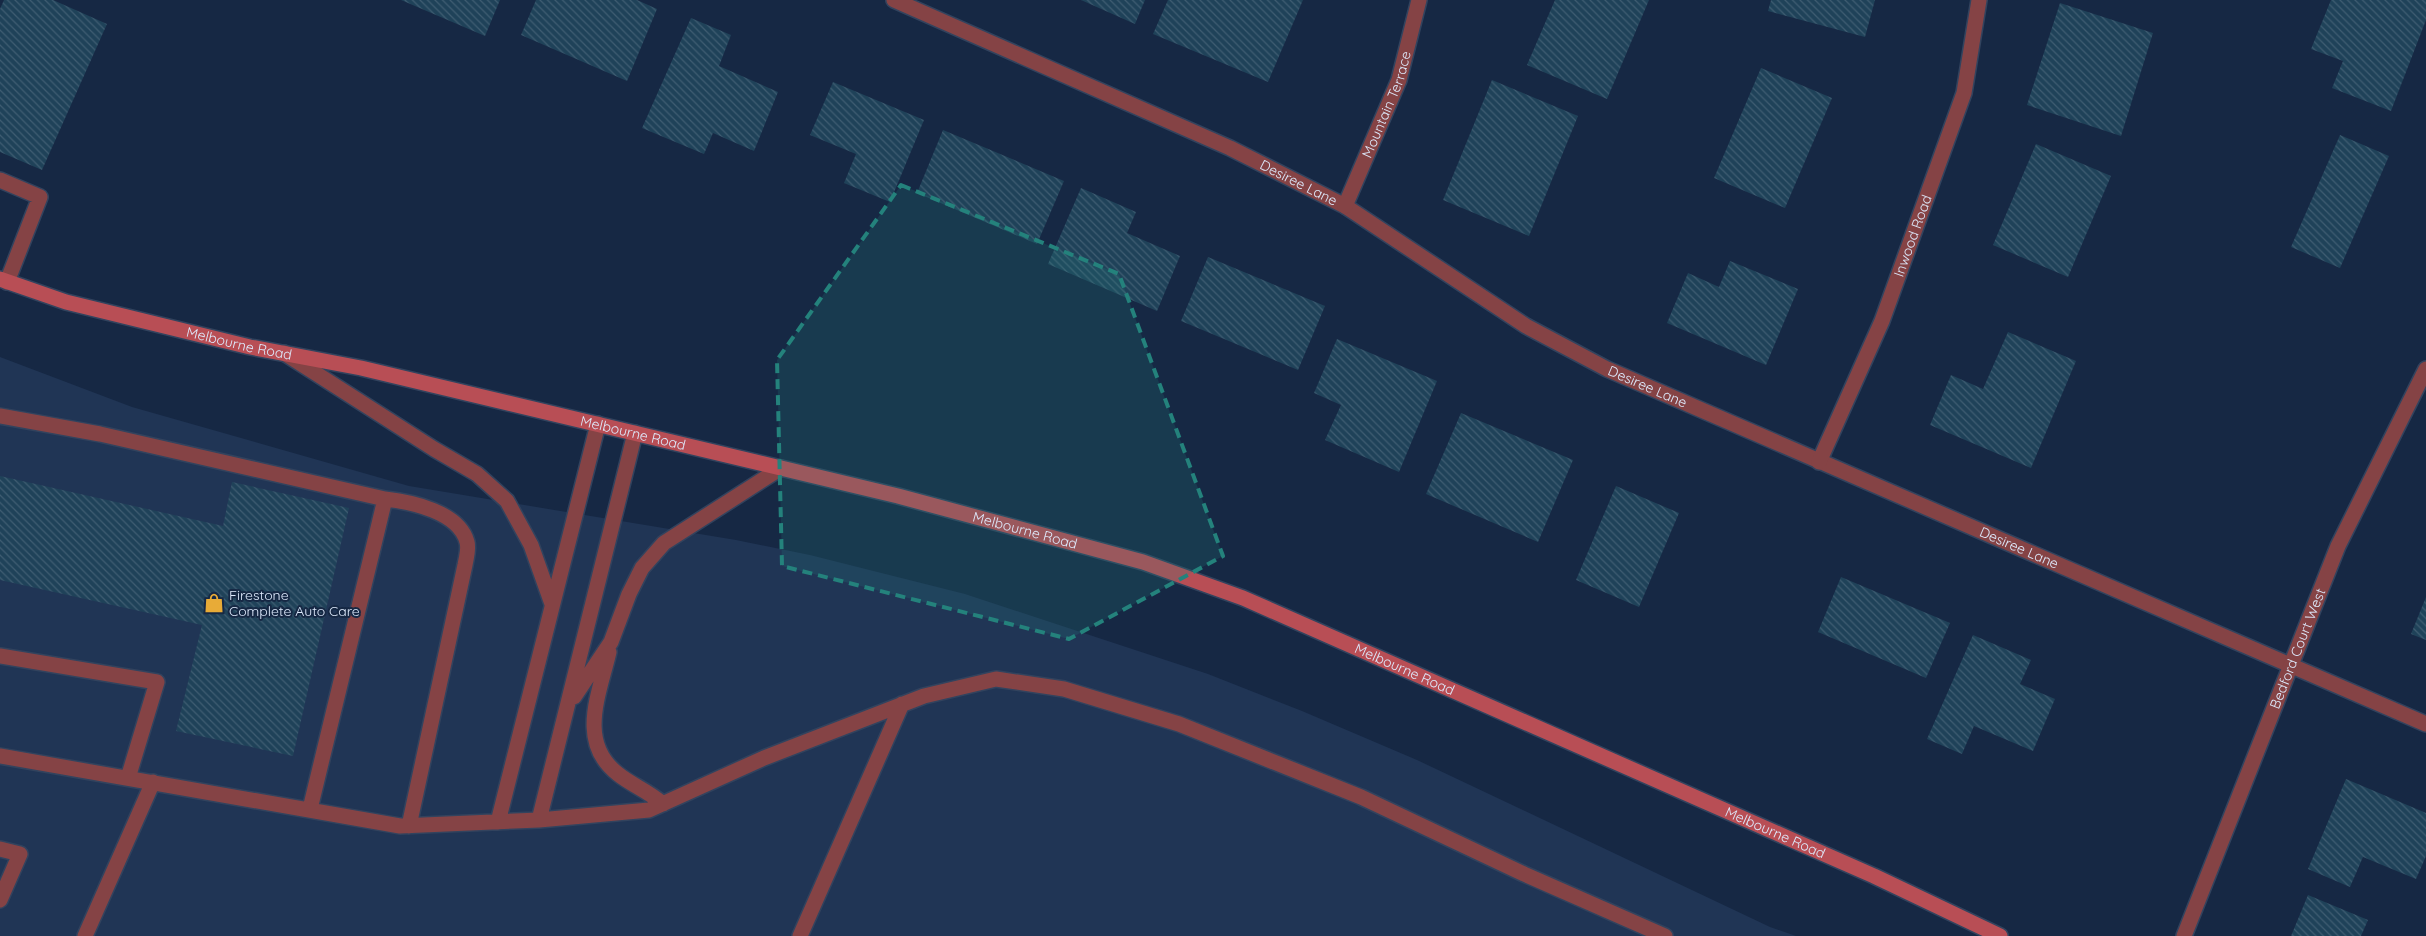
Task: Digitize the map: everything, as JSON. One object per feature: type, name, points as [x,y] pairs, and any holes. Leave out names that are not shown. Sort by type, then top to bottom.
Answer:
[{"type":"main road","name":"Melbourne Road","points":[[3,281],[66,302],[250,347],[361,368],[898,496],[1144,562],[1243,598],[1874,876],[2000,936]]},
{"type":"street","name":"Desiree Lane","points":[[894,0],[1230,148],[1345,206],[1534,330],[1607,369],[2426,724]]},
{"type":"street","name":"Mountain Terrace","points":[[1345,206],[1399,80],[1418,0]]},
{"type":"street","name":"Inwood Road","points":[[1819,462],[1882,321],[1964,94],[1979,0]]},
{"type":"street","points":[[0,180],[40,197],[3,281]]},
{"type":"street","points":[[284,353],[434,450],[477,474],[507,501],[531,545],[552,604]]},
{"type":"street","name":"Bedford Court West","points":[[2184,936],[2338,546],[2426,368]]},
{"type":"street","points":[[0,416],[100,434],[385,498],[426,508],[458,524],[468,543],[465,566],[409,826]]},
{"type":"street","points":[[498,822],[598,424]]},
{"type":"street","points":[[539,820],[635,433]]},
{"type":"street","points":[[663,804],[648,791],[620,776],[604,762],[596,744],[593,718],[611,642],[629,594],[642,568],[664,543],[780,468]]},
{"type":"street","points":[[310,809],[385,498]]},
{"type":"street","points":[[567,707],[611,642]]},
{"type":"street","points":[[0,656],[157,682],[128,778]]},
{"type":"street","points":[[0,756],[409,826],[539,820],[649,810],[764,758],[902,704],[924,696],[996,679],[1064,690],[1179,724],[1361,796],[1524,874],[1665,936]]},
{"type":"street","points":[[800,936],[902,704]]},
{"type":"street","points":[[85,936],[153,782]]},
{"type":"street","points":[[0,849],[20,854],[0,900]]},
{"type":"highlighted area","points":[[901,185],[1119,274],[1223,556],[1069,639],[782,566],[777,360]]},
{"type":"shaded area","points":[[0,357],[132,407],[409,486],[736,540],[810,555],[965,594],[1208,674],[1302,711],[1417,760],[1770,927],[1796,936],[0,936]]},
{"type":"building","points":[[4,0],[53,0],[107,24],[42,170],[0,152],[0,9]]},
{"type":"building","points":[[401,0],[500,0],[485,36]]},
{"type":"building","points":[[536,0],[637,0],[657,9],[627,81],[521,35]]},
{"type":"building","points":[[1081,0],[1145,0],[1135,24]]},
{"type":"building","points":[[1168,0],[1303,0],[1268,82],[1153,34]]},
{"type":"building","points":[[1555,0],[1649,0],[1607,99],[1527,65]]},
{"type":"building","points":[[1771,0],[1875,0],[1865,37],[1768,11]]},
{"type":"building","points":[[2331,0],[2426,0],[2426,20],[2391,111],[2332,88],[2343,61],[2311,49]]},
{"type":"building","points":[[2060,3],[2153,33],[2121,136],[2027,105]]},
{"type":"building","points":[[691,18],[731,35],[719,66],[778,92],[754,151],[713,133],[704,154],[642,128]]},
{"type":"building","points":[[1761,68],[1832,98],[1785,208],[1714,178]]},
{"type":"building","points":[[1492,80],[1578,116],[1529,236],[1443,200]]},
{"type":"building","points":[[833,82],[924,120],[890,202],[844,183],[856,154],[810,135]]},
{"type":"building","points":[[943,130],[1064,181],[1037,244],[917,193]]},
{"type":"building","points":[[2340,135],[2389,156],[2340,268],[2291,247]]},
{"type":"building","points":[[2036,144],[2111,176],[2068,277],[1993,245]]},
{"type":"building","points":[[1081,188],[1136,212],[1127,233],[1180,256],[1157,311],[1048,264]]},
{"type":"building","points":[[1208,257],[1325,306],[1298,370],[1181,321]]},
{"type":"building","points":[[1730,261],[1798,289],[1766,365],[1667,323],[1688,273],[1719,287]]},
{"type":"building","points":[[2008,332],[2076,361],[2031,468],[1930,425],[1951,375],[1983,389]]},
{"type":"building","points":[[1337,339],[1437,381],[1399,472],[1325,440],[1341,405],[1314,393]]},
{"type":"building","points":[[1461,413],[1573,460],[1538,542],[1426,494]]},
{"type":"building","name":"Firestone Complete Auto Care","points":[[0,476],[223,526],[232,482],[349,508],[293,756],[176,731],[202,625],[0,580]]},
{"type":"building","points":[[1616,486],[1679,513],[1639,607],[1576,580]]},
{"type":"building","points":[[1841,577],[1950,623],[1926,678],[1818,632]]},
{"type":"building","points":[[2426,597],[2426,640],[2411,634]]},
{"type":"building","points":[[1973,635],[2031,660],[2020,684],[2055,699],[2033,751],[1974,726],[1962,754],[1927,739]]},
{"type":"building","points":[[2346,779],[2426,813],[2426,856],[2416,879],[2363,857],[2350,887],[2308,869]]},
{"type":"building","points":[[2308,895],[2368,920],[2361,936],[2291,936]]},
{"type":"place","name":"Firestone Complete Auto Care","points":[[214,603]]}]
